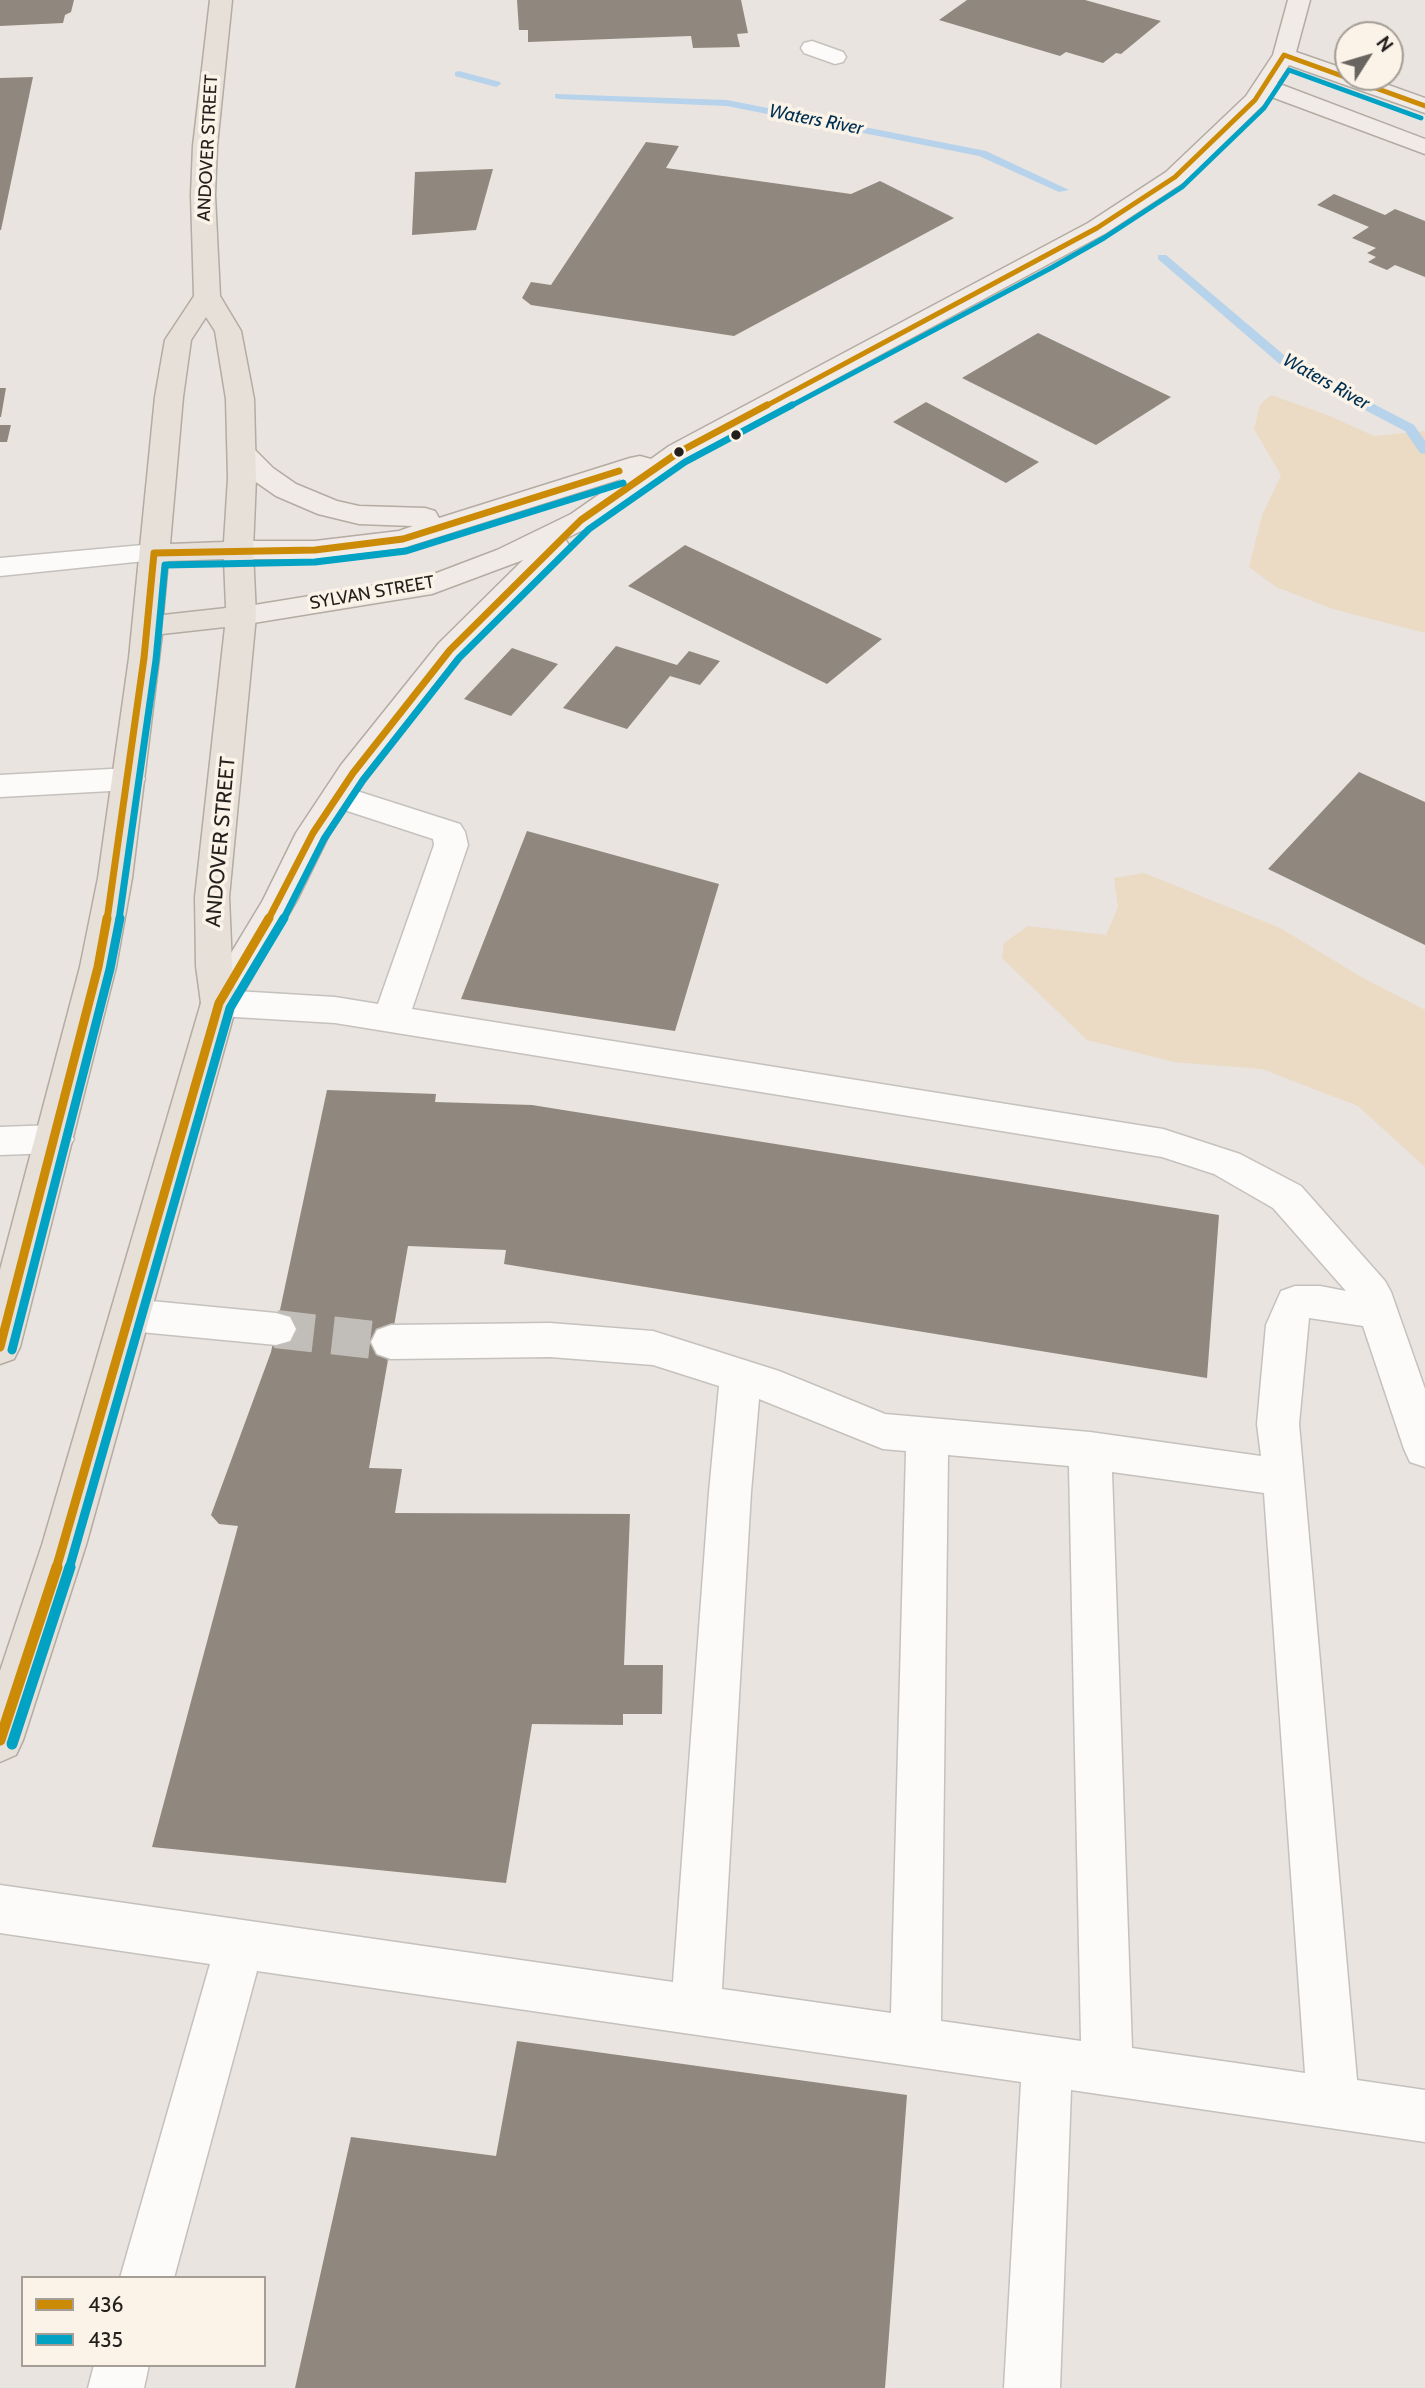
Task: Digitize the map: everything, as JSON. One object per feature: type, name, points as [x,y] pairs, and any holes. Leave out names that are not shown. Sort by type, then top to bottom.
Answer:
[{"type":"highway","name":"ANDOVER STREET","points":[[0,1740],[64,1545],[219,1003],[214,965],[212,898],[241,616],[238,550],[242,453],[240,400],[228,331],[207,296],[203,195],[205,146],[221,0]]},
{"type":"highway","points":[[0,1347],[8,1284],[55,1139],[98,967],[115,878],[129,779],[169,397],[178,340],[207,296]]},
{"type":"highway","points":[[153,553],[238,550]]},
{"type":"highway","points":[[147,626],[241,616]]},
{"type":"main road","name":"SYLVAN STREET","points":[[241,616],[432,585],[507,556],[581,520],[679,452],[1097,228],[1175,177],[1255,100],[1284,55],[1300,0]]},
{"type":"main road","points":[[1284,55],[1425,106]]},
{"type":"main road","points":[[1265,86],[1425,147]]},
{"type":"main road","points":[[1223,131],[1278,119],[1336,113]]},
{"type":"main road","name":"SYLVAN STREET","points":[[238,550],[314,550],[403,539],[679,452]]},
{"type":"main road","points":[[242,453],[263,474],[286,490],[328,508],[407,518],[497,510]]},
{"type":"main road","points":[[219,1003],[280,900],[313,834],[352,773],[450,650],[581,520]]},
{"type":"street","points":[[813,48],[835,57]]},
{"type":"street","points":[[0,567],[153,553]]},
{"type":"street","points":[[0,786],[129,779]]},
{"type":"street","points":[[338,796],[447,832],[451,845],[391,1019]]},
{"type":"street","points":[[219,1003],[335,1010],[1163,1143],[1227,1164],[1287,1197],[1371,1292],[1425,1449]]},
{"type":"street","points":[[0,1141],[55,1139]]},
{"type":"street","points":[[1334,2103],[1278,1424],[1286,1325],[1295,1302],[1320,1302],[1378,1313]]},
{"type":"street","points":[[130,1315],[276,1329]]},
{"type":"street","points":[[391,1342],[550,1340],[653,1348],[741,1375],[883,1431],[1090,1450],[1284,1478]]},
{"type":"street","points":[[695,2010],[730,1492],[741,1375]]},
{"type":"street","points":[[916,2042],[927,1435]]},
{"type":"street","points":[[1090,1450],[1107,2070]]},
{"type":"street","points":[[0,1909],[1425,2116]]},
{"type":"street","points":[[148,2276],[240,1944]]},
{"type":"street","points":[[1032,2388],[1046,2061]]},
{"type":"street","points":[[116,2388],[121,2367]]},
{"type":"shaded area","points":[[1271,395],[1330,416],[1374,436],[1425,431],[1425,633],[1333,609],[1276,587],[1249,567],[1262,516],[1281,475],[1254,429],[1260,405]]},
{"type":"shaded area","points":[[1144,873],[1280,928],[1363,978],[1425,1010],[1425,1167],[1358,1106],[1262,1069],[1174,1062],[1087,1040],[1002,958],[1004,943],[1028,926],[1106,935],[1118,907],[1114,878]]},
{"type":"building","points":[[0,0],[74,0],[71,12],[65,15],[63,23],[0,26]]},
{"type":"building","points":[[517,0],[741,0],[748,33],[737,34],[740,47],[693,48],[691,36],[528,42],[528,30],[519,30]]},
{"type":"building","points":[[967,0],[1085,0],[1161,21],[1121,54],[1116,53],[1103,63],[1066,52],[1060,56],[939,20]]},
{"type":"building","points":[[33,77],[1,230],[0,230],[0,78]]},
{"type":"building","points":[[646,142],[679,146],[666,168],[851,194],[880,181],[954,218],[734,336],[531,305],[522,298],[531,282],[551,285]]},
{"type":"building","points":[[493,169],[476,230],[412,235],[415,172]]},
{"type":"building","points":[[1334,194],[1385,215],[1395,209],[1425,221],[1425,277],[1395,265],[1387,270],[1368,262],[1376,257],[1367,253],[1376,248],[1352,238],[1369,227],[1317,205]]},
{"type":"building","points":[[1038,333],[1171,397],[1096,445],[962,378]]},
{"type":"building","points":[[0,388],[6,388],[1,417],[0,417]]},
{"type":"building","points":[[926,402],[1039,462],[1006,483],[893,422]]},
{"type":"building","points":[[0,425],[11,425],[7,442],[0,442]]},
{"type":"building","points":[[685,545],[882,639],[827,684],[628,586]]},
{"type":"building","points":[[616,646],[677,665],[689,651],[720,661],[700,685],[670,676],[627,729],[563,708]]},
{"type":"building","points":[[512,648],[558,664],[511,716],[464,699]]},
{"type":"building","points":[[1359,772],[1425,802],[1425,945],[1268,869]]},
{"type":"building","points":[[527,831],[719,884],[675,1031],[461,999]]},
{"type":"building","points":[[327,1090],[436,1094],[435,1102],[532,1105],[1219,1215],[1207,1378],[504,1264],[506,1250],[408,1246],[369,1468],[402,1469],[395,1513],[630,1514],[624,1665],[663,1665],[662,1714],[623,1714],[623,1725],[532,1724],[506,1883],[152,1847],[238,1526],[219,1524],[211,1515],[271,1352]]},
{"type":"building","points":[[517,2041],[907,2095],[885,2388],[295,2388],[351,2137],[496,2156]]},
{"type":"waterway","name":"Waters River","points":[[459,74],[496,84]]},
{"type":"waterway","name":"Waters River","points":[[559,96],[727,103],[982,153],[1063,190]]},
{"type":"waterway","name":"Waters River","points":[[1162,257],[1287,364],[1410,428],[1425,450]]},
{"type":"tunnel","points":[[276,1329],[391,1342]]},
{"type":"transit line","name":"436","points":[[0,1740],[64,1545],[219,1003],[280,900],[313,833],[353,773],[450,650],[581,520],[679,452],[1045,257],[1097,228],[1175,177],[1255,100],[1284,55],[1425,106]]},
{"type":"transit line","name":"435","points":[[12,1744],[76,1548],[230,1008],[291,906],[324,839],[363,780],[459,658],[589,529],[685,462],[1051,268],[1104,238],[1182,187],[1264,108],[1289,70],[1421,118]]},
{"type":"transit line","name":"436","points":[[0,1347],[98,967],[115,878],[144,658],[154,553],[315,550],[403,539],[619,471]]},
{"type":"transit line","name":"435","points":[[12,1350],[110,969],[127,880],[156,660],[165,565],[315,562],[406,551],[623,483]]}]
